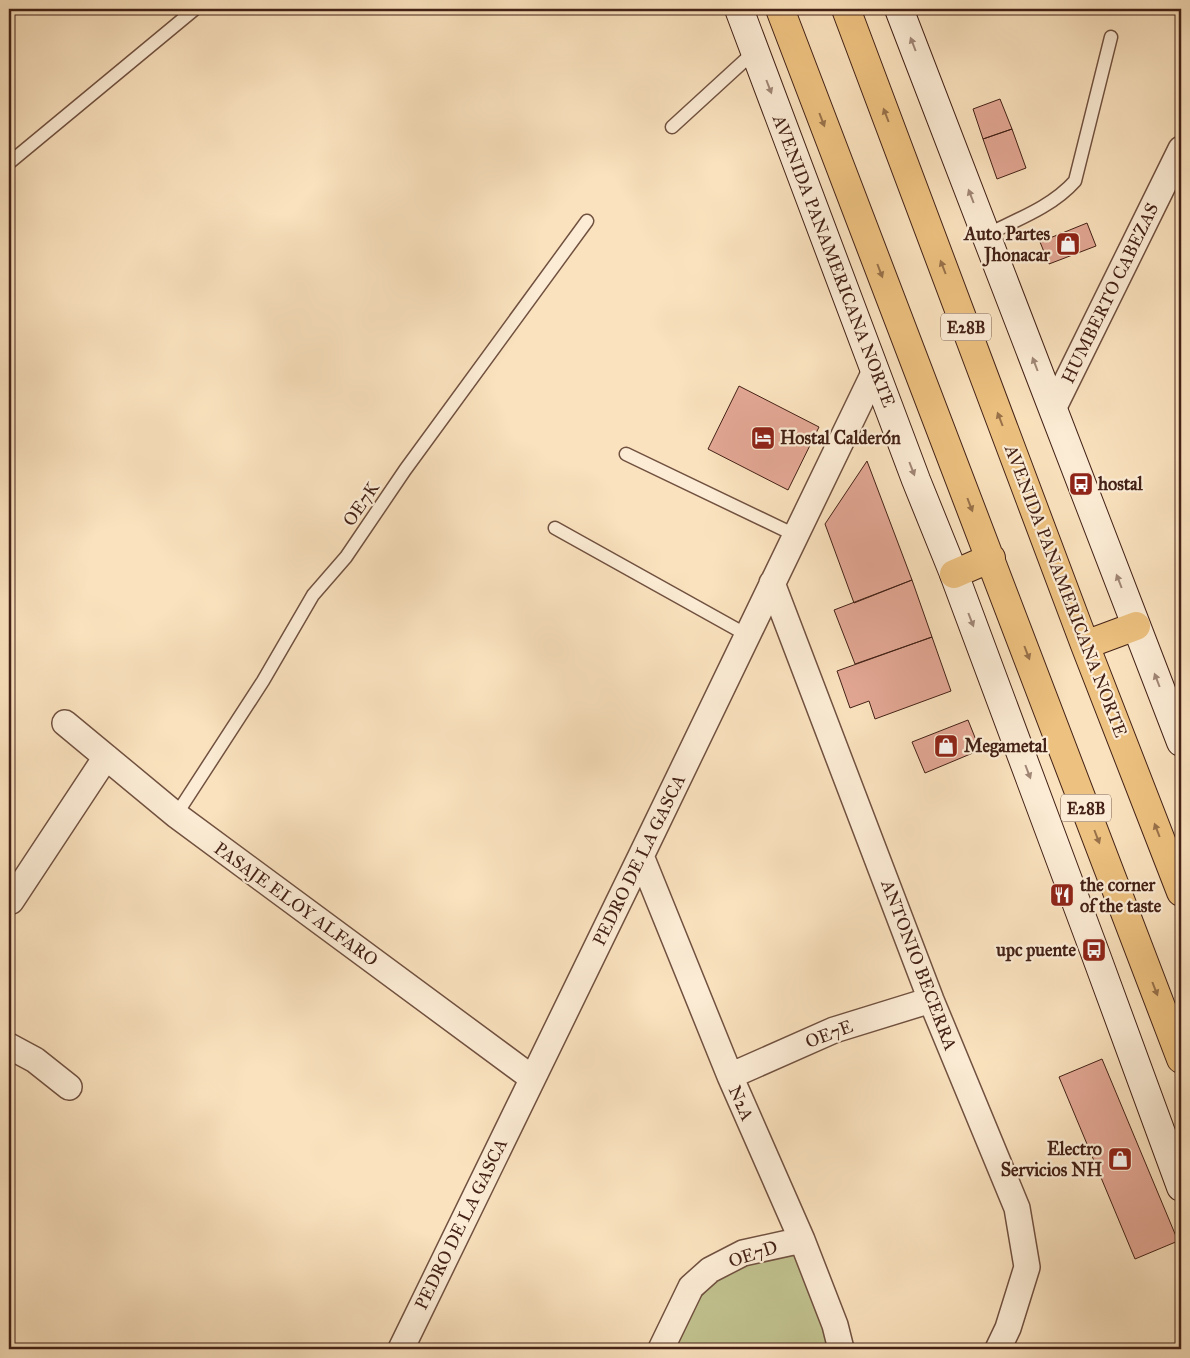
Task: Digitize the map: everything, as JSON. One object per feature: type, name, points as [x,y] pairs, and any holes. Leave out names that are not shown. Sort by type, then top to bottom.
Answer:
[{"type":"highway","name":"E28B","points":[[780,9],[1181,1059]]},
{"type":"highway","name":"AVENIDA PANAMERICANA NORTE","points":[[846,9],[1085,645],[1181,892]]},
{"type":"highway","points":[[954,574],[991,558]]},
{"type":"highway","points":[[1085,645],[1136,626]]},
{"type":"main road","name":"AVENIDA PANAMERICANA NORTE","points":[[739,9],[875,371],[954,574],[1181,1187]]},
{"type":"main road","points":[[899,9],[1181,742]]},
{"type":"street","name":"HUMBERTO CABEZAS","points":[[1053,409],[1181,149]]},
{"type":"street","name":"PEDRO DE LA GASCA","points":[[401,1349],[875,371]]},
{"type":"street","name":"ANTONIO BECERRA","points":[[772,583],[931,1000],[1017,1208],[1026,1267],[1008,1328],[998,1349]]},
{"type":"street","name":"PASAJE ELOY ALFARO","points":[[65,723],[176,816],[532,1078]]},
{"type":"street","points":[[12,901],[106,757]]},
{"type":"street","name":"N2A","points":[[641,856],[730,1076],[802,1240],[835,1325],[842,1349]]},
{"type":"street","name":"OE7E","points":[[730,1076],[834,1030],[931,1000]]},
{"type":"street","points":[[9,1046],[35,1060],[69,1087]]},
{"type":"street","name":"OE7D","points":[[661,1349],[691,1287],[710,1270],[744,1253],[802,1240]]},
{"type":"lane","points":[[9,163],[195,9]]},
{"type":"lane","points":[[986,234],[1046,205],[1066,191],[1075,181],[1111,37]]},
{"type":"lane","points":[[672,127],[754,51]]},
{"type":"lane","name":"OE7K","points":[[176,816],[263,681],[313,595],[346,557],[405,470],[587,221]]},
{"type":"lane","points":[[626,454],[795,535]]},
{"type":"lane","points":[[556,528],[747,635]]},
{"type":"green space","points":[[798,1254],[832,1349],[671,1349],[694,1307],[723,1275],[757,1258]]},
{"type":"building","points":[[1000,99],[1012,129],[983,139],[973,109]]},
{"type":"building","points":[[1012,129],[1026,168],[997,179],[983,139]]},
{"type":"building","name":"Auto Partes Jhonacar","points":[[1087,223],[1096,246],[1049,264],[1040,242]]},
{"type":"building","name":"Hostal Calderón","points":[[739,386],[819,427],[788,490],[708,449]]},
{"type":"building","points":[[867,461],[912,580],[854,603],[825,524]]},
{"type":"building","points":[[912,580],[932,637],[855,664],[834,610]]},
{"type":"building","points":[[932,637],[951,691],[875,719],[869,701],[850,708],[837,671]]},
{"type":"building","name":"Megametal","points":[[968,720],[980,750],[925,773],[912,742]]},
{"type":"building","points":[[1102,1059],[1178,1241],[1135,1259],[1059,1077]]},
{"type":"place","name":"Auto Partes Jhonacar","points":[[1068,244]]},
{"type":"place","name":"Hostal Calderón","points":[[763,438]]},
{"type":"place","name":"hostal","points":[[1081,484]]},
{"type":"place","name":"Megametal","points":[[946,746]]},
{"type":"place","name":"the corner of the taste","points":[[1062,895]]},
{"type":"place","name":"upc puente","points":[[1094,950]]},
{"type":"place","name":"Electro Servicios NH","points":[[1120,1159]]}]
